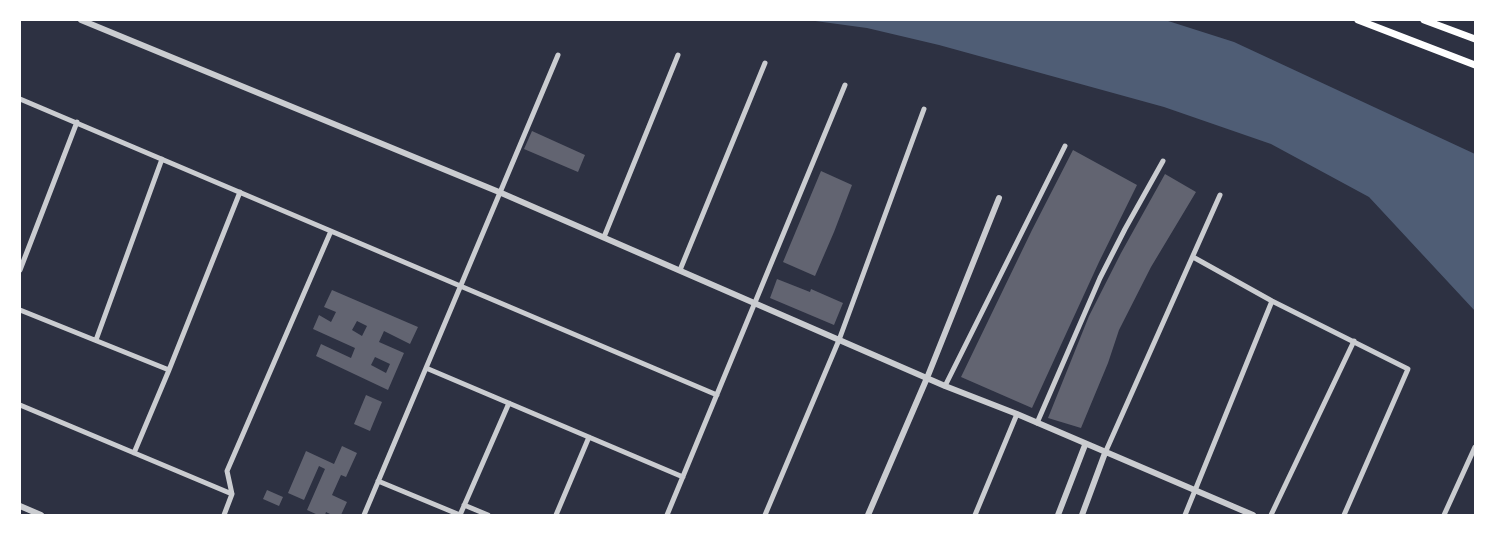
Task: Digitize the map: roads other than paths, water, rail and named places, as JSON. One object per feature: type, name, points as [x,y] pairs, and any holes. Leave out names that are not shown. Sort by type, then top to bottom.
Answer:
[{"type":"main road","points":[[1358,20],[1475,65]]},
{"type":"main road","points":[[1424,20],[1475,39]]},
{"type":"street","points":[[81,20],[499,192],[945,386],[1017,414],[1085,445],[1253,515]]},
{"type":"street","points":[[604,237],[678,55]]},
{"type":"street","points":[[364,515],[558,56]]},
{"type":"street","points":[[680,270],[765,62]]},
{"type":"street","points":[[667,515],[845,85]]},
{"type":"street","points":[[20,98],[717,395]]},
{"type":"street","points":[[765,515],[839,340],[924,109]]},
{"type":"street","points":[[20,270],[77,122]]},
{"type":"street","points":[[945,386],[1065,146]]},
{"type":"street","points":[[96,340],[162,159]]},
{"type":"street","points":[[1037,423],[1100,278],[1163,161]]},
{"type":"street","points":[[134,453],[240,192]]},
{"type":"street","points":[[1082,515],[1105,453],[1220,195]]},
{"type":"street","points":[[868,515],[928,378],[999,198]]},
{"type":"street","points":[[224,515],[232,494],[227,471],[331,231]]},
{"type":"street","points":[[1193,257],[1272,301],[1408,369],[1344,515]]},
{"type":"street","points":[[1185,515],[1272,301]]},
{"type":"street","points":[[20,310],[169,370]]},
{"type":"street","points":[[1271,515],[1354,341]]},
{"type":"street","points":[[426,368],[683,477]]},
{"type":"street","points":[[378,481],[460,515],[509,403]]},
{"type":"street","points":[[20,405],[232,494]]},
{"type":"street","points":[[975,515],[1017,414]]},
{"type":"street","points":[[556,515],[589,437]]},
{"type":"street","points":[[1058,515],[1085,445]]},
{"type":"street","points":[[1444,515],[1475,448]]},
{"type":"street","points":[[464,505],[488,515]]},
{"type":"street","points":[[20,506],[41,515]]},
{"type":"water","points":[[808,20],[1165,20],[1234,42],[1475,154],[1475,311],[1369,197],[1271,144],[1164,107],[939,45],[867,28]]}]
